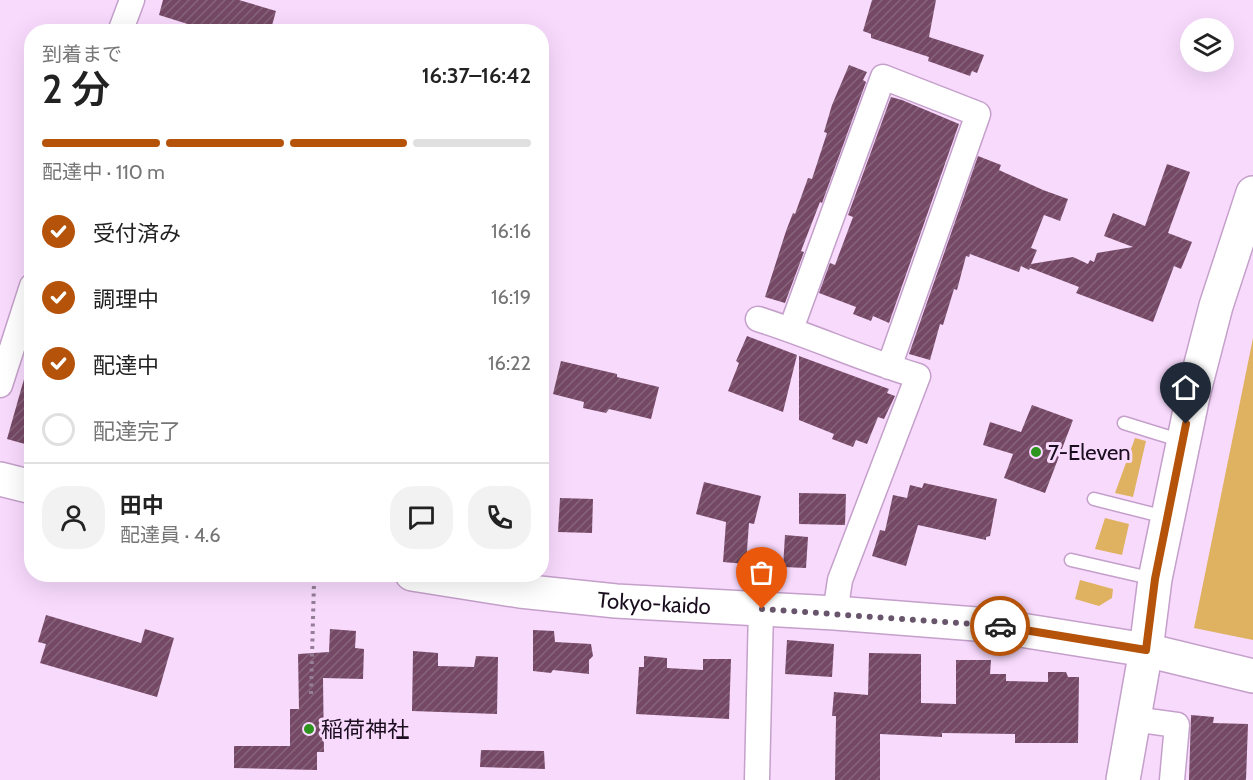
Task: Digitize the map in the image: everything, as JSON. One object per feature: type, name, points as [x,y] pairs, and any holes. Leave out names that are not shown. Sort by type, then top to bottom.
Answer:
[{"type":"main road","points":[[1123,780],[1146,650],[1155,579],[1194,391],[1216,306],[1253,193]]},
{"type":"main road","points":[[0,479],[24,486]]},
{"type":"main road","name":"Tokyo-kaido","points":[[463,582],[520,591],[616,601],[835,613],[989,625],[1146,650],[1253,676]]},
{"type":"street","points":[[123,24],[132,0]]},
{"type":"street","points":[[791,329],[883,77],[978,114],[889,367]]},
{"type":"street","points":[[0,385],[24,311]]},
{"type":"street","points":[[758,319],[918,376],[840,580],[835,613]]},
{"type":"street","points":[[757,780],[762,609]]},
{"type":"street","points":[[1133,719],[1177,725],[1172,780]]},
{"type":"lane","points":[[1124,423],[1183,441]]},
{"type":"lane","points":[[1094,500],[1167,517]]},
{"type":"lane","points":[[1071,560],[1155,579]]},
{"type":"path","points":[[311,694],[314,582]]},
{"type":"shaded area","points":[[1253,338],[1253,640],[1194,628]]},
{"type":"shaded area","points":[[1135,438],[1146,441],[1133,497],[1115,493]]},
{"type":"shaded area","points":[[1105,518],[1129,524],[1122,555],[1095,549]]},
{"type":"shaded area","points":[[1080,580],[1113,589],[1112,598],[1099,606],[1075,599]]},
{"type":"building","points":[[163,0],[239,0],[276,11],[272,24],[188,24],[159,15]]},
{"type":"building","points":[[872,0],[936,0],[929,37],[984,55],[977,73],[972,71],[970,76],[928,61],[929,57],[871,38],[871,34],[863,31]]},
{"type":"building","points":[[849,65],[867,72],[863,80],[866,82],[822,203],[820,202],[801,251],[804,252],[785,303],[765,297],[793,213],[795,214],[808,178],[812,179],[827,133],[824,132],[832,105]]},
{"type":"building","points":[[891,97],[959,124],[889,323],[873,316],[871,321],[853,314],[856,307],[819,293],[830,263],[835,265],[853,217],[848,215]]},
{"type":"building","points":[[978,156],[1001,165],[999,170],[1068,199],[1060,221],[1044,215],[1031,248],[1037,250],[1031,264],[1073,257],[1088,264],[1090,260],[1094,262],[1097,253],[1133,247],[1104,236],[1113,213],[1145,226],[1167,164],[1190,172],[1168,233],[1192,242],[1181,269],[1174,266],[1153,322],[1076,293],[1079,287],[1030,268],[1029,270],[1021,266],[1019,272],[970,254],[969,257],[966,256],[957,290],[954,289],[943,325],[940,324],[930,360],[909,354]]},
{"type":"building","points":[[747,336],[797,355],[783,412],[728,391],[739,363],[736,361]]},
{"type":"building","points":[[799,356],[889,389],[887,393],[895,396],[884,419],[878,417],[867,444],[856,440],[853,447],[832,439],[834,434],[799,420]]},
{"type":"building","points":[[561,361],[659,387],[651,419],[609,409],[606,413],[583,408],[584,402],[553,394]]},
{"type":"building","points":[[24,379],[24,444],[7,439]]},
{"type":"building","points":[[1032,405],[1073,420],[1045,493],[1004,478],[1013,454],[983,445],[990,422],[1021,432]]},
{"type":"building","points":[[704,482],[761,496],[754,524],[749,523],[746,564],[723,562],[726,522],[696,514]]},
{"type":"building","points":[[924,483],[997,499],[990,536],[986,537],[986,540],[918,525],[906,566],[872,556],[880,530],[885,531],[893,495],[907,498],[910,485],[922,488]]},
{"type":"building","points":[[799,493],[846,494],[845,525],[799,524]]},
{"type":"building","points":[[560,498],[593,499],[592,533],[558,532]]},
{"type":"building","points":[[785,535],[808,537],[806,568],[783,567]]},
{"type":"building","points":[[46,615],[141,643],[145,629],[174,638],[157,697],[40,663],[46,644],[38,642]]},
{"type":"building","points":[[330,629],[356,631],[355,648],[364,649],[363,679],[323,678],[324,752],[317,752],[317,770],[234,768],[234,746],[290,746],[290,709],[299,709],[298,654],[329,652]]},
{"type":"building","points":[[533,630],[554,631],[555,642],[591,644],[593,656],[589,660],[589,674],[553,670],[551,673],[533,671]]},
{"type":"building","points":[[787,640],[834,644],[832,677],[785,674]]},
{"type":"building","points":[[413,651],[438,653],[438,666],[474,667],[476,656],[498,657],[497,714],[412,711]]},
{"type":"building","points":[[869,653],[921,654],[921,703],[956,704],[956,660],[991,660],[990,674],[1006,674],[1006,681],[1048,682],[1048,672],[1066,672],[1068,677],[1079,677],[1078,743],[1015,743],[1015,734],[942,733],[942,737],[880,734],[880,780],[835,780],[836,716],[832,716],[834,692],[868,695]]},
{"type":"building","points":[[644,656],[667,658],[667,668],[703,670],[703,659],[731,659],[729,719],[636,714],[639,667],[644,667]]},
{"type":"building","points":[[1191,715],[1214,717],[1213,723],[1248,724],[1246,780],[1189,780]]},
{"type":"building","points":[[481,750],[544,751],[545,769],[480,767]]},
{"type":"way so far","points":[[762,609],[1000,626]]},
{"type":"place","name":"7-Eleven","points":[[1036,452]]},
{"type":"place","name":"稲荷神社","points":[[309,729]]},
{"type":"route","points":[[1000,626],[1146,650],[1155,579],[1186,424]]}]
